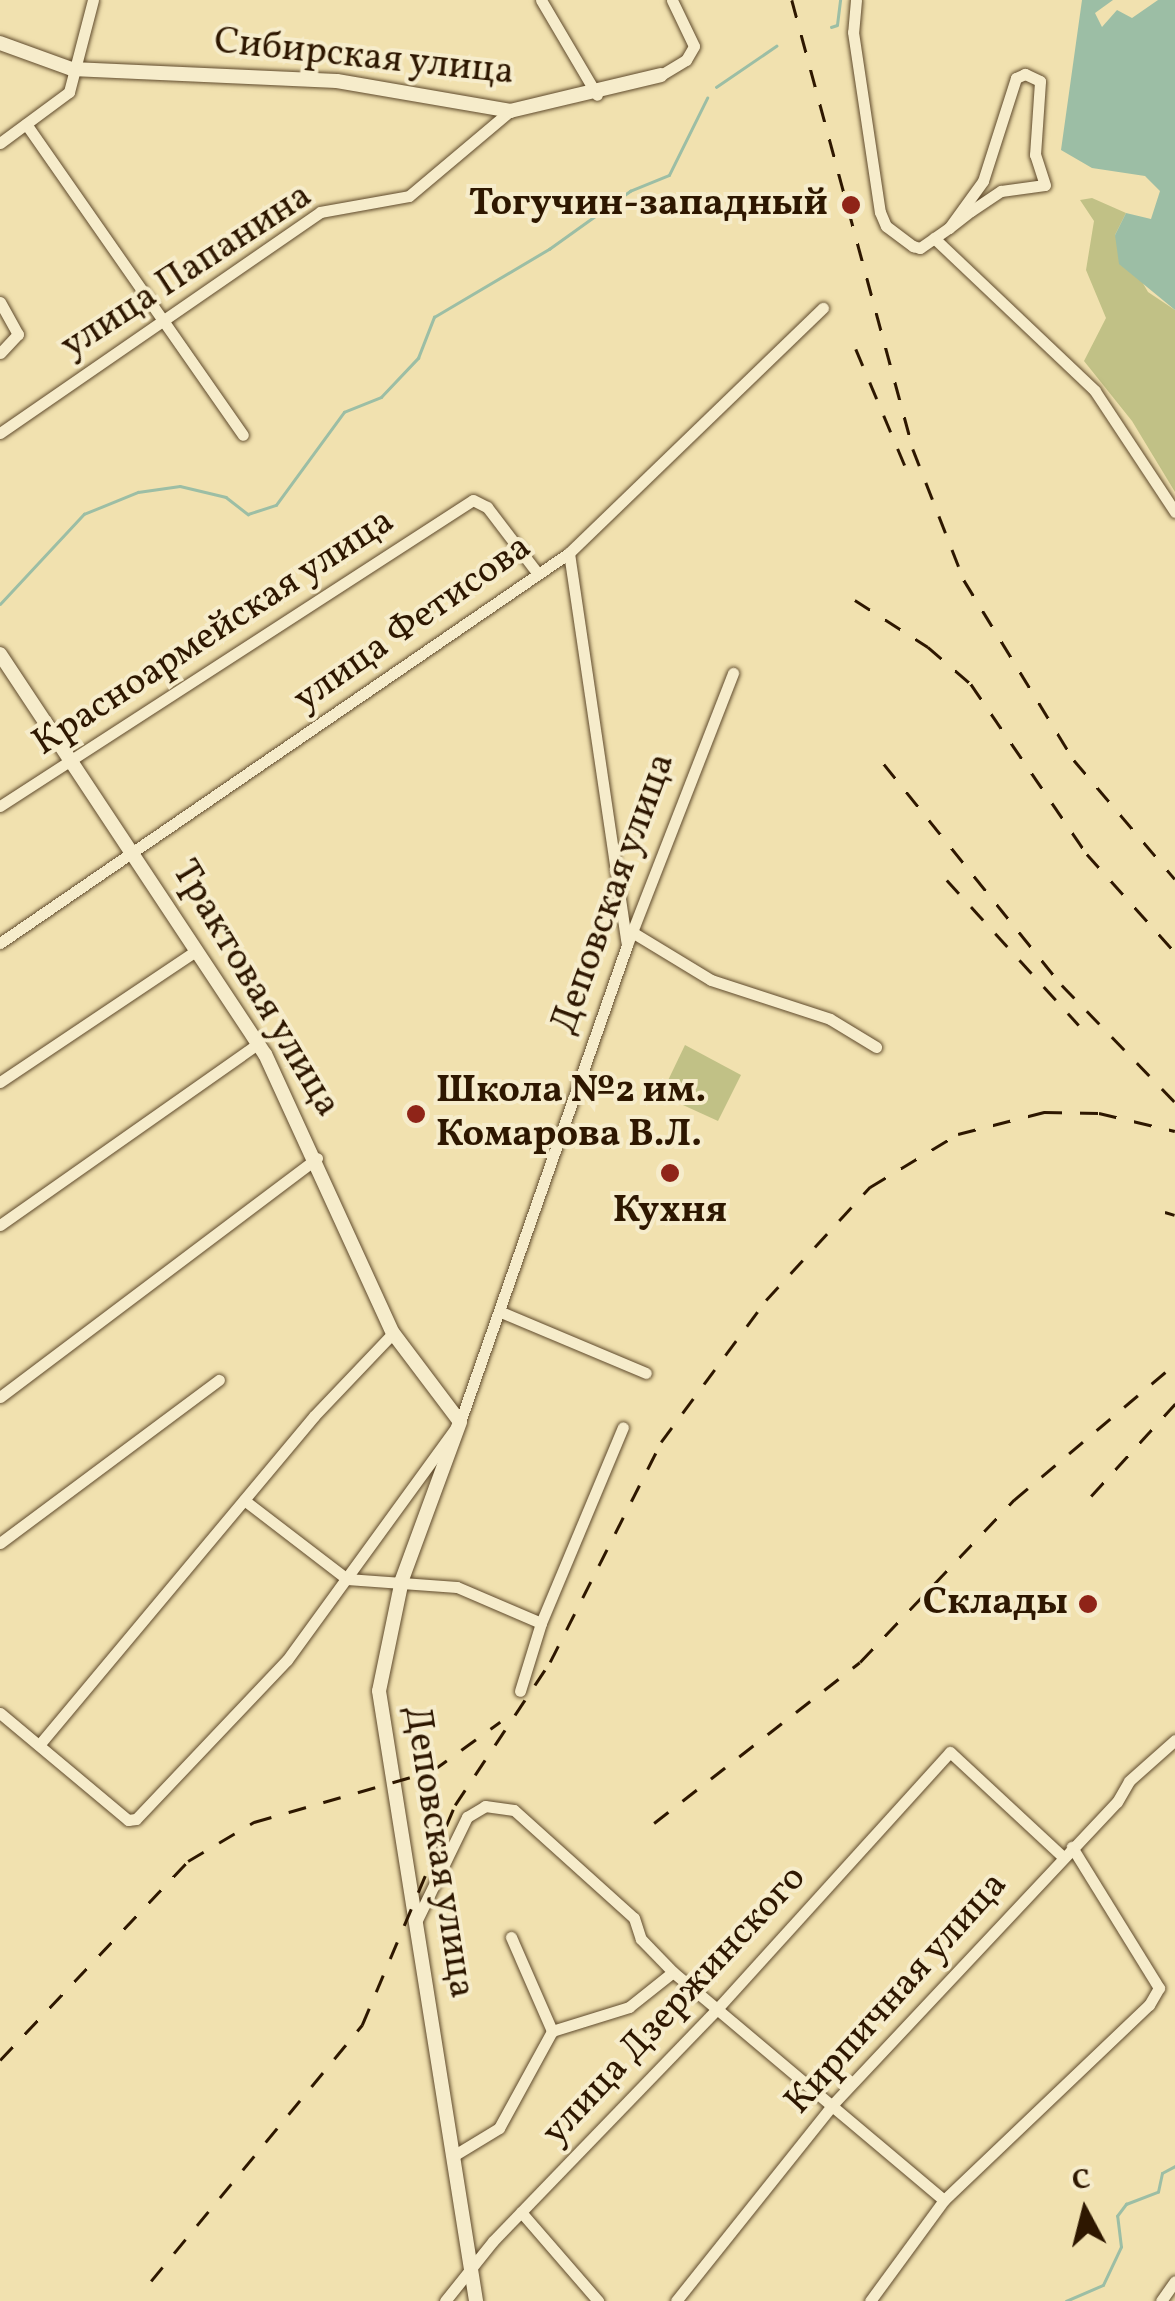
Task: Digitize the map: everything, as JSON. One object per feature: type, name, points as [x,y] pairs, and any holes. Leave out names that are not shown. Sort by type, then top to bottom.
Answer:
[{"type":"street","points":[[0,143],[69,92],[93,0]]},
{"type":"street","points":[[541,0],[597,95]]},
{"type":"street","points":[[661,75],[686,60],[694,46],[688,23],[672,0]]},
{"type":"street","points":[[856,0],[853,32],[880,212],[886,226],[912,246],[934,238],[949,228],[1001,191],[1045,185],[1035,156],[1042,90],[1034,76],[1016,78],[984,182],[949,228]]},
{"type":"street","name":"Сибирская улица","points":[[0,43],[72,69],[337,81],[510,111],[597,95],[661,75]]},
{"type":"street","name":"улица Папанина","points":[[0,433],[158,320],[320,212],[409,196],[510,111]]},
{"type":"street","points":[[26,124],[110,237],[158,320],[195,359],[243,436]]},
{"type":"street","points":[[934,238],[1095,391],[1175,512]]},
{"type":"street","points":[[0,302],[18,334],[0,353]]},
{"type":"street","name":"улица Фетисова","points":[[0,943],[569,553],[823,308]]},
{"type":"street","name":"Красноармейская улица","points":[[0,806],[473,500],[487,508],[538,574]]},
{"type":"street","points":[[569,553],[627,945]]},
{"type":"street","name":"Трактовая улица","points":[[0,654],[135,852],[258,1044],[317,1158],[392,1333],[460,1422]]},
{"type":"street","name":"Деповская улица","points":[[476,2301],[379,1691],[402,1580],[501,1312],[627,945],[733,672]]},
{"type":"street","points":[[632,932],[712,980],[830,1019],[876,1047]]},
{"type":"street","points":[[0,1082],[197,950]]},
{"type":"street","points":[[0,1225],[258,1044]]},
{"type":"street","points":[[0,1396],[317,1158]]},
{"type":"street","points":[[501,1312],[646,1372]]},
{"type":"street","points":[[0,1713],[39,1745],[244,1500],[392,1333]]},
{"type":"street","points":[[0,1542],[219,1380]]},
{"type":"street","name":"Деповская улица","points":[[39,1745],[128,1820],[151,1808],[287,1660],[460,1422]]},
{"type":"street","points":[[520,1690],[541,1622],[623,1427]]},
{"type":"street","points":[[244,1500],[347,1579],[402,1580],[457,1588],[541,1622]]},
{"type":"street","name":"Кирпичная улица","points":[[676,2301],[834,2103],[1175,1740]]},
{"type":"street","name":"улица Дзержинского","points":[[445,2301],[521,2212],[716,2010],[950,1752],[1068,1852]]},
{"type":"street","points":[[416,1922],[467,1817],[485,1806],[514,1810],[634,1918],[641,1939],[672,1972],[763,2054],[834,2103],[944,2200]]},
{"type":"street","points":[[870,2301],[944,2200],[1149,2005],[1159,1988],[1068,1852]]},
{"type":"street","points":[[511,1938],[552,2030]]},
{"type":"street","points":[[453,2156],[499,2128],[552,2030],[629,2007],[672,1972]]},
{"type":"street","points":[[521,2212],[598,2301]]},
{"type":"street","points":[[1161,2301],[1175,2281]]},
{"type":"green space","points":[[1092,198],[1126,213],[1115,235],[1148,292],[1175,310],[1175,492],[1132,421],[1084,361],[1106,318],[1086,270],[1094,221],[1080,200]]},
{"type":"green space","points":[[685,1045],[741,1075],[718,1121],[661,1095]]},
{"type":"shaded area","points":[[1082,0],[1113,0],[1095,13],[1102,27],[1117,10],[1132,18],[1158,0],[1175,0],[1175,310],[1119,264],[1115,235],[1126,213],[1151,219],[1160,191],[1145,176],[1092,168],[1061,150]]},
{"type":"waterway","points":[[831,27],[837,25],[840,0]]},
{"type":"waterway","points":[[716,87],[776,46]]},
{"type":"waterway","points":[[0,604],[84,514],[138,492],[180,486],[226,497],[248,514],[276,505],[344,412],[381,397],[418,358],[434,317],[549,249],[630,191],[669,175],[707,98]]},
{"type":"waterway","points":[[1066,2301],[1103,2285],[1121,2247],[1117,2216],[1126,2204],[1158,2192],[1162,2173],[1175,2166]]},
{"type":"railway","points":[[792,0],[913,449],[964,580],[1074,760],[1175,879]]},
{"type":"railway","points":[[856,349],[911,480]]},
{"type":"railway","points":[[855,600],[928,647],[971,684],[1087,854],[1175,952]]},
{"type":"railway","points":[[884,764],[1062,985],[1175,1102]]},
{"type":"railway","points":[[947,880],[1079,1025]]},
{"type":"railway","points":[[151,2281],[362,2025],[455,1805],[550,1662],[661,1442],[766,1300],[870,1187],[958,1134],[1044,1112],[1099,1113],[1175,1131]]},
{"type":"railway","points":[[1165,1212],[1175,1215]]},
{"type":"railway","points":[[654,1823],[860,1662],[1014,1500],[1175,1364]]},
{"type":"railway","points":[[1091,1496],[1175,1404]]},
{"type":"railway","points":[[0,2060],[188,1861],[254,1822],[432,1771],[500,1722]]},
{"type":"place","name":"Тогучин-западный","points":[[851,205]]},
{"type":"place","name":"Школа №2 им. Комарова В.Л.","points":[[416,1114]]},
{"type":"place","name":"Кухня","points":[[670,1173]]},
{"type":"place","name":"Склады","points":[[1088,1604]]}]
